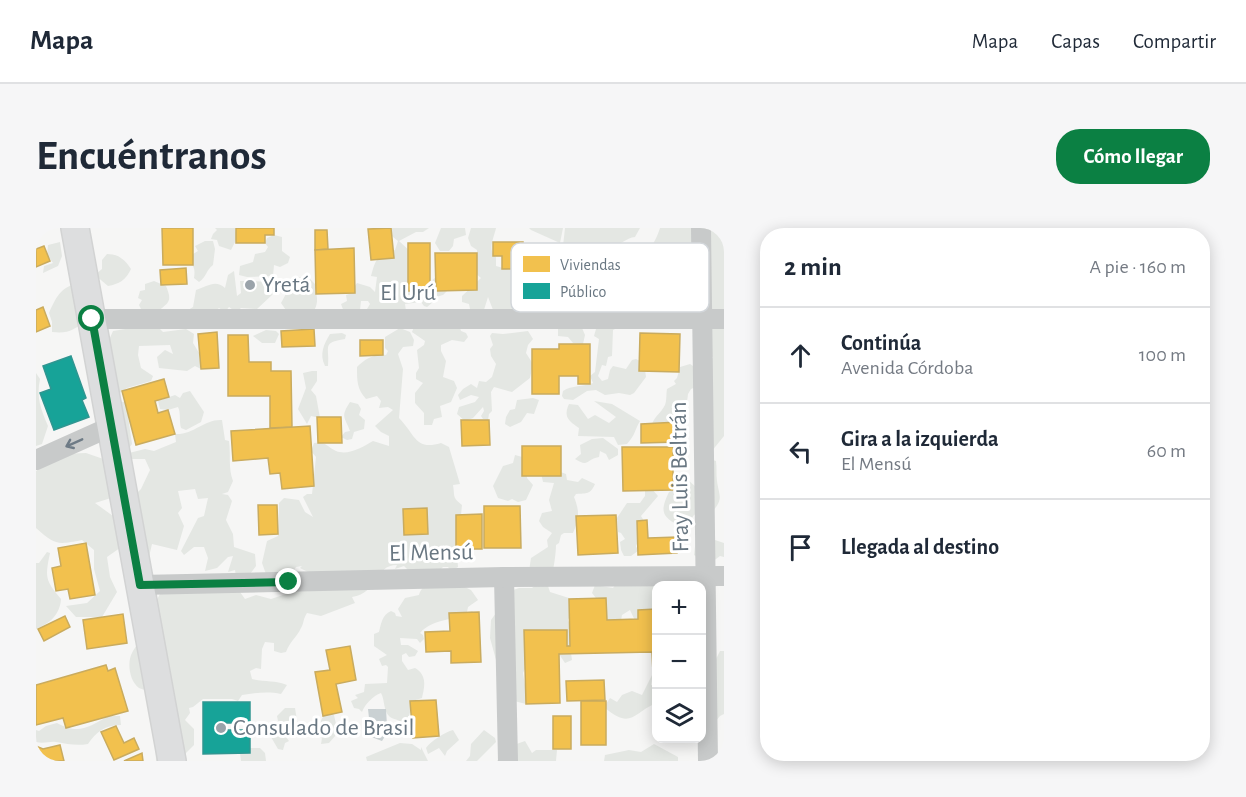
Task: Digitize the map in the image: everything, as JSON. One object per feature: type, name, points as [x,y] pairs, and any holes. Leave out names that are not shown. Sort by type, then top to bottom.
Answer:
[{"type":"main road","points":[[75,228],[172,761]]},
{"type":"street","name":"Fray Luis Beltrán","points":[[701,228],[701,243]]},
{"type":"street","name":"Fray Luis Beltrán","points":[[703,312],[716,576],[708,761]]},
{"type":"street","name":"El Urú","points":[[92,319],[724,319]]},
{"type":"street","points":[[36,460],[112,426]]},
{"type":"street","name":"El Mensú","points":[[140,585],[716,576]]},
{"type":"street","points":[[504,578],[508,761]]},
{"type":"shaded area","points":[[215,228],[235,228],[237,238],[231,250],[219,246],[217,240],[211,239],[217,230]]},
{"type":"shaded area","points":[[371,228],[429,228],[399,241],[412,253],[420,290],[425,292],[426,285],[435,278],[448,290],[443,295],[432,298],[433,302],[427,307],[421,302],[405,304],[406,311],[364,314],[370,304],[368,301],[361,301],[360,310],[344,312],[341,304],[347,301],[346,295],[355,292],[354,287],[357,283],[370,287],[375,292],[377,277],[371,276],[376,261],[384,254],[395,250],[398,241],[388,233]]},
{"type":"shaded area","points":[[441,228],[465,228],[466,235],[454,239],[449,251],[440,251],[435,243]]},
{"type":"shaded area","points":[[471,228],[496,228],[492,251],[496,257],[496,266],[511,270],[511,312],[521,313],[495,315],[488,297],[483,313],[470,309],[469,304],[462,302],[462,296],[481,278],[473,271],[473,259],[477,256],[477,250],[471,246],[468,238]]},
{"type":"shaded area","points":[[529,228],[563,228],[560,243],[531,230]]},
{"type":"shaded area","points":[[565,228],[640,228],[635,237],[620,243],[563,243]]},
{"type":"shaded area","points":[[660,228],[724,228],[724,316],[713,323],[705,312],[709,312],[709,243],[654,243]]},
{"type":"shaded area","points":[[274,235],[282,237],[282,251],[290,257],[288,263],[280,267],[274,265],[273,276],[239,275],[240,266],[253,262],[255,254],[265,252],[268,247],[265,243],[267,238]]},
{"type":"shaded area","points":[[205,241],[213,241],[215,249],[213,265],[199,282],[194,278],[194,269],[189,262],[193,254],[198,251],[195,246]]},
{"type":"shaded area","points":[[60,242],[62,256],[58,266],[43,273],[44,266],[53,263],[47,255],[48,245]]},
{"type":"shaded area","points":[[107,254],[121,258],[131,269],[122,281],[108,286],[95,275],[102,269],[102,260]]},
{"type":"shaded area","points":[[234,271],[237,296],[241,293],[240,281],[274,282],[275,290],[257,309],[241,308],[236,312],[229,307],[225,312],[219,308],[211,315],[188,310],[193,307],[196,290],[214,284],[225,288],[228,275]]},
{"type":"shaded area","points":[[300,277],[310,279],[317,286],[315,290],[317,302],[314,311],[298,327],[281,303],[287,292],[295,288],[294,284]]},
{"type":"shaded area","points":[[154,281],[166,286],[169,297],[168,303],[155,315],[143,313],[139,305],[142,300],[138,298],[140,291],[145,290],[145,284]]},
{"type":"shaded area","points":[[78,283],[87,320],[71,330],[52,332],[49,313],[54,302],[63,290]]},
{"type":"shaded area","points":[[458,321],[461,331],[468,337],[464,342],[452,340],[441,345],[446,361],[443,377],[454,381],[457,388],[451,402],[440,406],[442,417],[434,419],[432,425],[424,425],[424,413],[415,403],[415,393],[423,383],[416,379],[419,368],[417,350],[424,345],[425,341],[412,332],[414,327]]},
{"type":"shaded area","points":[[155,324],[163,332],[186,329],[194,334],[193,343],[199,353],[201,369],[195,366],[187,371],[159,368],[157,357],[165,350],[173,354],[170,345],[139,346],[138,355],[141,368],[153,376],[151,381],[127,388],[118,394],[109,340],[113,331]]},
{"type":"shaded area","points":[[717,325],[724,325],[724,436],[711,452],[703,375],[713,357],[703,353],[696,341]]},
{"type":"shaded area","points":[[619,327],[613,330],[612,356],[608,357],[606,366],[602,365],[598,376],[602,381],[608,379],[613,366],[626,369],[632,360],[636,359],[644,363],[646,377],[634,393],[605,395],[596,390],[587,391],[573,400],[564,399],[563,391],[593,383],[590,376],[595,372],[599,339],[594,336],[596,329]]},
{"type":"shaded area","points":[[400,328],[410,332],[414,340],[413,346],[403,347],[398,354],[403,369],[399,418],[421,443],[432,445],[441,443],[449,447],[460,484],[453,485],[454,497],[462,505],[461,515],[456,521],[456,533],[461,537],[462,542],[457,553],[458,567],[451,571],[448,567],[443,567],[437,573],[408,570],[404,566],[395,569],[397,565],[390,566],[384,569],[367,590],[352,597],[355,603],[321,616],[307,613],[286,652],[274,651],[274,643],[265,642],[262,649],[261,669],[256,668],[250,671],[252,679],[287,685],[281,694],[266,692],[242,695],[238,701],[203,699],[189,708],[190,713],[185,720],[194,729],[194,745],[178,761],[156,761],[153,691],[141,689],[136,685],[129,666],[130,657],[161,592],[240,592],[245,599],[256,595],[271,599],[295,591],[312,574],[300,568],[302,566],[296,567],[289,578],[271,588],[262,563],[267,541],[278,536],[279,503],[284,498],[299,500],[305,512],[313,517],[303,497],[312,494],[316,457],[311,451],[314,443],[324,444],[341,452],[355,450],[373,441],[389,446],[389,436],[375,426],[393,410],[388,407],[379,408],[381,401],[377,396],[366,399],[358,384],[357,367],[370,358],[386,355],[388,351],[385,348],[385,337]]},
{"type":"shaded area","points":[[558,328],[582,328],[585,335],[583,344],[573,343],[568,337],[558,336]]},
{"type":"shaded area","points":[[266,330],[276,331],[279,334],[275,343],[262,343],[253,336]]},
{"type":"shaded area","points":[[528,331],[533,339],[526,353],[533,364],[530,378],[512,392],[494,387],[491,392],[492,411],[488,420],[481,416],[484,411],[483,407],[473,418],[465,421],[457,414],[459,407],[475,402],[479,397],[471,395],[460,400],[458,395],[471,384],[477,388],[479,381],[486,382],[492,377],[496,364],[490,349],[493,345],[490,336],[492,333]]},
{"type":"shaded area","points":[[330,334],[346,335],[345,339],[332,342],[328,346],[328,366],[325,366],[322,353]]},
{"type":"shaded area","points":[[690,364],[699,370],[698,386],[691,389],[688,394],[685,418],[688,424],[678,428],[652,424],[665,405],[667,389],[676,384],[674,381],[680,367]]},
{"type":"shaded area","points":[[317,371],[317,381],[311,390],[316,396],[320,418],[311,416],[307,424],[298,409],[306,388],[303,373]]},
{"type":"shaded area","points":[[36,373],[40,379],[40,403],[48,426],[42,444],[36,446]]},
{"type":"shaded area","points":[[190,391],[204,412],[201,422],[186,430],[181,428],[178,407],[168,410],[160,409],[158,401],[175,395],[180,398],[183,393]]},
{"type":"shaded area","points":[[533,398],[539,400],[534,414],[527,413],[521,422],[510,427],[505,424],[510,410],[515,409],[517,400]]},
{"type":"shaded area","points":[[113,401],[126,402],[132,444],[125,454],[145,449],[154,451],[176,442],[175,434],[182,434],[210,422],[222,420],[225,440],[229,441],[233,481],[228,492],[222,494],[228,495],[232,501],[226,520],[233,534],[234,547],[255,554],[256,566],[247,578],[236,577],[235,570],[228,572],[233,556],[228,557],[217,568],[205,571],[208,558],[204,547],[194,547],[184,555],[181,551],[198,518],[204,516],[208,498],[198,499],[195,489],[178,491],[182,508],[178,513],[184,526],[177,550],[152,544],[149,557],[142,560],[135,558],[129,544],[130,528],[135,524],[134,513],[129,501],[141,489],[150,470],[145,459],[118,459],[120,454],[114,439],[116,430]]},
{"type":"shaded area","points":[[594,401],[612,404],[640,421],[627,444],[618,445],[614,437],[578,436],[579,428],[570,421],[567,415],[569,404],[578,405],[588,419],[595,415],[609,423],[616,417]]},
{"type":"shaded area","points":[[350,402],[358,404],[361,409],[359,415],[365,420],[364,429],[354,432],[352,439],[347,440],[341,437],[345,432],[350,431],[344,414]]},
{"type":"shaded area","points":[[603,438],[618,449],[618,455],[609,460],[606,454],[600,451],[599,457],[585,463],[575,459],[581,454],[580,445],[592,439]]},
{"type":"shaded area","points":[[86,453],[112,462],[111,498],[95,503],[129,525],[127,543],[107,557],[110,577],[117,592],[102,617],[76,617],[66,606],[87,603],[100,591],[94,569],[94,550],[82,540],[67,543],[52,541],[36,528],[36,471],[60,454]]},
{"type":"shaded area","points":[[515,455],[526,458],[527,478],[533,485],[526,500],[518,502],[498,498],[493,486],[503,466],[513,463]]},
{"type":"shaded area","points":[[710,459],[716,461],[720,497],[712,512],[715,540],[724,543],[724,557],[720,556],[712,562],[694,555],[699,512],[684,529],[687,540],[685,544],[677,544],[678,525],[664,512],[664,503],[669,492],[676,489],[676,485],[682,478],[697,488]]},
{"type":"shaded area","points":[[555,470],[566,474],[567,480],[578,482],[582,478],[595,484],[590,492],[576,494],[574,497],[578,511],[577,524],[573,533],[561,535],[556,545],[552,575],[529,571],[531,558],[548,547],[547,540],[552,533],[539,521],[542,513],[552,511],[549,500],[554,483],[543,482],[541,473]]},
{"type":"shaded area","points":[[650,487],[658,496],[641,516],[646,524],[636,546],[638,551],[631,556],[624,556],[620,542],[625,539],[618,532],[617,518],[627,503],[640,503],[645,496],[645,490]]},
{"type":"shaded area","points":[[47,552],[50,553],[47,568],[49,582],[61,599],[53,618],[36,629],[36,563],[39,563]]},
{"type":"shaded area","points":[[445,577],[471,590],[478,600],[468,607],[467,612],[472,611],[478,615],[432,624],[420,633],[424,639],[420,643],[417,639],[400,638],[401,645],[408,645],[418,651],[415,656],[409,657],[406,653],[402,655],[402,661],[408,670],[415,668],[422,674],[424,685],[422,698],[413,701],[409,716],[403,724],[388,715],[381,693],[365,706],[362,712],[354,708],[351,701],[358,698],[355,695],[364,692],[365,684],[387,683],[388,667],[382,666],[379,659],[387,655],[374,646],[374,634],[379,632],[384,617],[391,611],[396,616],[402,617],[398,609],[405,598],[419,595],[426,586]]},
{"type":"shaded area","points":[[618,581],[652,585],[652,613],[639,629],[630,610],[622,615],[620,626],[614,620],[607,620],[592,593],[595,585],[613,588]]},
{"type":"shaded area","points":[[537,584],[548,586],[550,592],[569,598],[572,612],[568,620],[573,633],[570,646],[572,660],[565,663],[559,654],[564,654],[567,630],[527,641],[523,673],[526,704],[514,701],[496,660],[490,638],[491,620],[504,593],[519,588],[532,588]]},
{"type":"shaded area","points":[[720,651],[724,651],[724,714],[715,722],[716,659]]},
{"type":"shaded area","points":[[652,675],[652,705],[626,719],[620,718],[604,707],[610,698],[617,702],[622,695],[632,691],[642,695]]},
{"type":"shaded area","points":[[285,708],[295,708],[298,727],[286,737],[289,741],[285,743],[283,750],[278,749],[271,737],[273,727],[278,721],[277,716]]},
{"type":"shaded area","points":[[368,709],[386,709],[389,730],[382,741],[366,735],[370,727]]},
{"type":"shaded area","points":[[329,711],[334,715],[336,724],[342,728],[329,743],[321,744],[320,723]]},
{"type":"shaded area","points":[[109,716],[120,716],[121,725],[110,726],[102,730],[88,744],[36,742],[36,730],[39,731],[46,726],[57,723],[71,729],[78,729]]},
{"type":"shaded area","points":[[453,730],[459,740],[445,756],[439,748],[428,754],[426,748],[428,745]]},
{"type":"shaded area","points":[[484,730],[495,738],[496,742],[477,761],[466,761],[470,756],[471,744]]},
{"type":"shaded area","points":[[525,741],[532,753],[536,750],[557,750],[556,761],[497,761],[508,747]]},
{"type":"shaded area","points":[[400,743],[412,744],[421,750],[421,747],[428,761],[367,761],[366,757]]},
{"type":"shaded area","points":[[654,744],[678,757],[678,761],[604,761],[605,755],[629,750],[641,752]]},
{"type":"shaded area","points":[[247,748],[260,748],[265,753],[266,761],[241,761],[240,753]]},
{"type":"building: Viviendas","points":[[162,228],[193,228],[193,265],[163,265]]},
{"type":"building: Viviendas","points":[[236,228],[274,228],[274,235],[265,235],[265,243],[236,243]]},
{"type":"building: Viviendas","points":[[391,228],[394,258],[371,260],[368,229]]},
{"type":"building: Viviendas","points":[[315,230],[327,230],[328,249],[315,250]]},
{"type":"building: Viviendas","points":[[493,242],[523,242],[511,243],[511,269],[502,269],[502,256],[493,256]]},
{"type":"building: Viviendas","points":[[408,243],[430,243],[430,291],[408,291]]},
{"type":"building: Viviendas","points":[[44,246],[50,261],[36,267],[36,249]]},
{"type":"building: Viviendas","points":[[354,248],[355,293],[316,294],[315,250]]},
{"type":"building: Viviendas","points":[[435,253],[477,253],[477,290],[436,291]]},
{"type":"building: Viviendas","points":[[186,268],[187,284],[161,285],[160,270]]},
{"type":"building: Viviendas","points":[[43,307],[50,326],[36,332],[36,310]]},
{"type":"building: Viviendas","points":[[314,329],[315,346],[282,347],[281,331]]},
{"type":"building: Viviendas","points":[[217,332],[219,368],[201,369],[198,334]]},
{"type":"building: Viviendas","points":[[640,333],[680,334],[679,372],[639,371]]},
{"type":"building: Viviendas","points":[[228,335],[248,335],[249,362],[271,362],[271,371],[291,371],[292,427],[270,428],[270,396],[228,396]]},
{"type":"building: Viviendas","points":[[360,340],[383,340],[383,355],[360,356]]},
{"type":"building: Viviendas","points":[[559,344],[590,344],[590,384],[578,384],[578,376],[559,376],[559,394],[532,394],[532,349],[559,349]]},
{"type":"building: Viviendas","points":[[164,379],[169,397],[155,401],[158,413],[168,410],[175,434],[136,445],[122,391]]},
{"type":"building: Viviendas","points":[[317,417],[341,417],[342,443],[318,443]]},
{"type":"building: Viviendas","points":[[461,420],[489,420],[490,445],[462,446]]},
{"type":"building: Viviendas","points":[[678,422],[679,442],[641,443],[641,424]]},
{"type":"building: Viviendas","points":[[310,426],[314,486],[282,489],[280,473],[270,474],[268,458],[233,461],[231,431]]},
{"type":"building: Viviendas","points":[[522,446],[561,446],[561,476],[522,476]]},
{"type":"building: Viviendas","points":[[622,447],[673,447],[673,490],[623,491]]},
{"type":"building: Viviendas","points":[[258,505],[277,505],[278,534],[259,535]]},
{"type":"building: Viviendas","points":[[484,506],[520,506],[521,548],[484,548]]},
{"type":"building: Viviendas","points":[[427,508],[428,534],[404,535],[403,509]]},
{"type":"building: Viviendas","points":[[482,514],[482,549],[456,549],[456,515]]},
{"type":"building: Viviendas","points":[[616,515],[618,553],[578,555],[576,516]]},
{"type":"building: Viviendas","points":[[647,520],[648,538],[677,537],[677,553],[638,555],[637,521]]},
{"type":"building: Viviendas","points":[[86,543],[95,595],[70,599],[68,589],[56,591],[52,568],[61,566],[58,548]]},
{"type":"building: Viviendas","points":[[606,598],[607,620],[638,619],[638,610],[652,609],[652,652],[559,654],[560,703],[526,704],[524,630],[567,630],[567,646],[570,646],[569,599]]},
{"type":"building: Viviendas","points":[[479,612],[481,662],[451,663],[451,651],[426,652],[425,632],[450,631],[449,613]]},
{"type":"building: Viviendas","points":[[123,614],[127,643],[87,649],[83,620]]},
{"type":"building: Viviendas","points":[[65,616],[70,627],[44,641],[38,629]]},
{"type":"building: Viviendas","points":[[350,646],[356,680],[336,684],[342,712],[323,716],[315,672],[330,670],[326,650]]},
{"type":"building: Viviendas","points":[[106,665],[108,671],[115,668],[128,711],[66,728],[63,718],[36,725],[36,685]]},
{"type":"building: Viviendas","points":[[604,680],[605,700],[567,701],[566,681]]},
{"type":"building: Viviendas","points":[[436,700],[439,736],[413,738],[410,701]]},
{"type":"building: Viviendas","points":[[581,701],[606,701],[606,745],[581,745]]},
{"type":"building: Viviendas","points":[[553,716],[571,716],[571,749],[553,749]]},
{"type":"building: Viviendas","points":[[116,726],[124,743],[134,738],[139,749],[114,760],[101,732]]},
{"type":"building: Viviendas","points":[[60,745],[64,761],[36,761],[36,746],[43,749]]},
{"type":"building: Viviendas","points":[[142,753],[143,761],[124,761]]},
{"type":"building: Público","points":[[71,356],[86,398],[82,400],[89,417],[54,430],[40,393],[51,389],[43,366]]},
{"type":"building: Público","points":[[203,702],[250,702],[250,723],[224,723],[224,730],[250,730],[250,753],[203,754]]},
{"type":"place","name":"Yretá","points":[[250,285]]},
{"type":"place","name":"Consulado de Brasil","points":[[221,728]]},
{"type":"route","points":[[92,319],[140,585],[289,582]]}]
